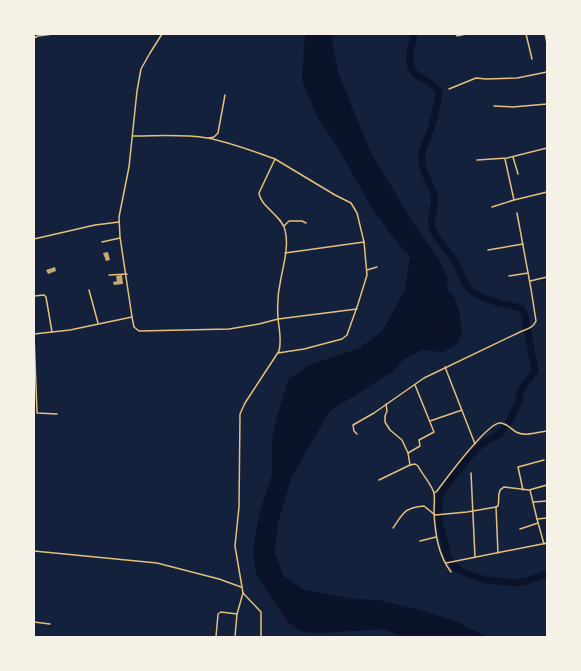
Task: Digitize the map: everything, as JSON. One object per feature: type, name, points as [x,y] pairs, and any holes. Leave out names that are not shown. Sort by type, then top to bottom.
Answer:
[{"type":"street","points":[[34,38],[53,34]]},
{"type":"street","points":[[162,34],[141,69],[136,91],[129,167],[119,222],[120,238],[135,329],[145,332],[169,329],[229,329],[278,319],[357,309]]},
{"type":"street","points":[[457,34],[457,36],[466,34]]},
{"type":"street","points":[[526,34],[532,59]]},
{"type":"street","points":[[545,34],[547,43]]},
{"type":"street","points":[[449,89],[476,78],[517,78],[547,72]]},
{"type":"street","points":[[207,138],[214,137],[218,133],[226,95]]},
{"type":"street","points":[[494,106],[513,107],[547,104]]},
{"type":"street","points":[[133,136],[162,135],[207,138],[232,144],[275,159],[351,203],[356,213],[364,242],[367,270],[357,309],[347,335],[342,339],[304,349],[277,353]]},
{"type":"street","points":[[477,160],[505,159],[547,148]]},
{"type":"street","points":[[514,157],[518,174]]},
{"type":"street","points":[[261,637],[262,612],[243,593],[235,546],[240,501],[240,414],[245,403],[277,353],[280,345],[278,319],[280,279],[285,253],[284,226],[260,196],[261,189],[275,159]]},
{"type":"street","points":[[505,159],[514,200]]},
{"type":"street","points":[[492,207],[547,192]]},
{"type":"street","points":[[357,434],[354,431],[353,425],[424,378],[534,325],[536,321],[530,281],[517,213]]},
{"type":"street","points":[[284,226],[289,221],[302,221],[306,223]]},
{"type":"street","points":[[34,239],[95,225],[119,222]]},
{"type":"street","points":[[102,242],[120,238]]},
{"type":"street","points":[[285,253],[364,242]]},
{"type":"street","points":[[488,250],[523,244]]},
{"type":"street","points":[[367,270],[377,267]]},
{"type":"street","points":[[509,276],[528,273]]},
{"type":"street","points":[[109,275],[127,274]]},
{"type":"street","points":[[530,281],[547,278]]},
{"type":"street","points":[[89,290],[98,323]]},
{"type":"street","points":[[34,296],[44,295],[46,298],[52,332]]},
{"type":"street","points":[[57,414],[37,413],[34,334],[70,330],[132,316]]},
{"type":"street","points":[[445,367],[475,444]]},
{"type":"street","points":[[408,453],[420,446],[419,440],[434,432],[415,384]]},
{"type":"street","points":[[386,404],[387,411],[385,422],[390,430],[402,440],[408,453],[410,465]]},
{"type":"street","points":[[430,422],[462,410]]},
{"type":"street","points":[[434,493],[475,444],[496,424],[502,423],[522,434],[547,431]]},
{"type":"street","points":[[523,490],[518,467],[544,460]]},
{"type":"street","points":[[379,480],[410,465],[414,464],[418,466],[434,493],[437,537],[442,555],[452,572]]},
{"type":"street","points":[[471,472],[475,557]]},
{"type":"street","points":[[498,553],[496,507],[498,506],[499,502],[500,489],[504,487],[523,490],[547,485]]},
{"type":"street","points":[[530,489],[544,544]]},
{"type":"street","points":[[533,502],[547,500]]},
{"type":"street","points":[[394,528],[404,511],[411,508],[424,506],[435,515],[496,507]]},
{"type":"street","points":[[537,520],[547,518]]},
{"type":"street","points":[[520,529],[538,523]]},
{"type":"street","points":[[420,541],[437,537]]},
{"type":"street","points":[[446,563],[547,543]]},
{"type":"street","points":[[34,551],[157,562],[219,579],[241,587]]},
{"type":"street","points":[[235,637],[237,614],[243,593]]},
{"type":"street","points":[[216,637],[218,614],[221,612],[237,614]]},
{"type":"street","points":[[34,622],[50,624]]},
{"type":"water","points":[[305,34],[333,34],[332,42],[338,72],[370,151],[414,224],[440,261],[448,279],[447,289],[454,296],[459,312],[462,333],[457,344],[443,352],[421,350],[404,359],[392,372],[330,411],[292,476],[278,523],[275,552],[283,576],[305,590],[353,599],[379,600],[420,610],[456,621],[487,637],[404,637],[383,629],[323,633],[302,632],[289,623],[256,575],[253,548],[260,511],[272,475],[272,441],[276,420],[288,380],[309,365],[360,348],[382,331],[405,290],[410,257],[392,236],[370,205],[338,148],[316,115],[302,80]]},
{"type":"building","points":[[108,252],[110,260],[106,261],[103,253]]},
{"type":"building","points":[[55,267],[56,271],[48,274],[46,270]]},
{"type":"building","points":[[122,275],[123,284],[114,285],[113,282],[117,281],[116,276]]},
{"type":"waterway","points":[[414,34],[410,56],[411,67],[417,75],[431,84],[439,92],[434,119],[422,154],[422,165],[435,199],[431,218],[433,231],[455,261],[466,285],[471,290],[477,295],[491,301],[521,308],[524,312],[535,371],[521,390],[518,403],[510,420],[501,433],[482,444],[468,458],[444,489],[439,499],[439,520],[448,557],[456,568],[469,575],[487,580],[515,583],[547,574]]}]
